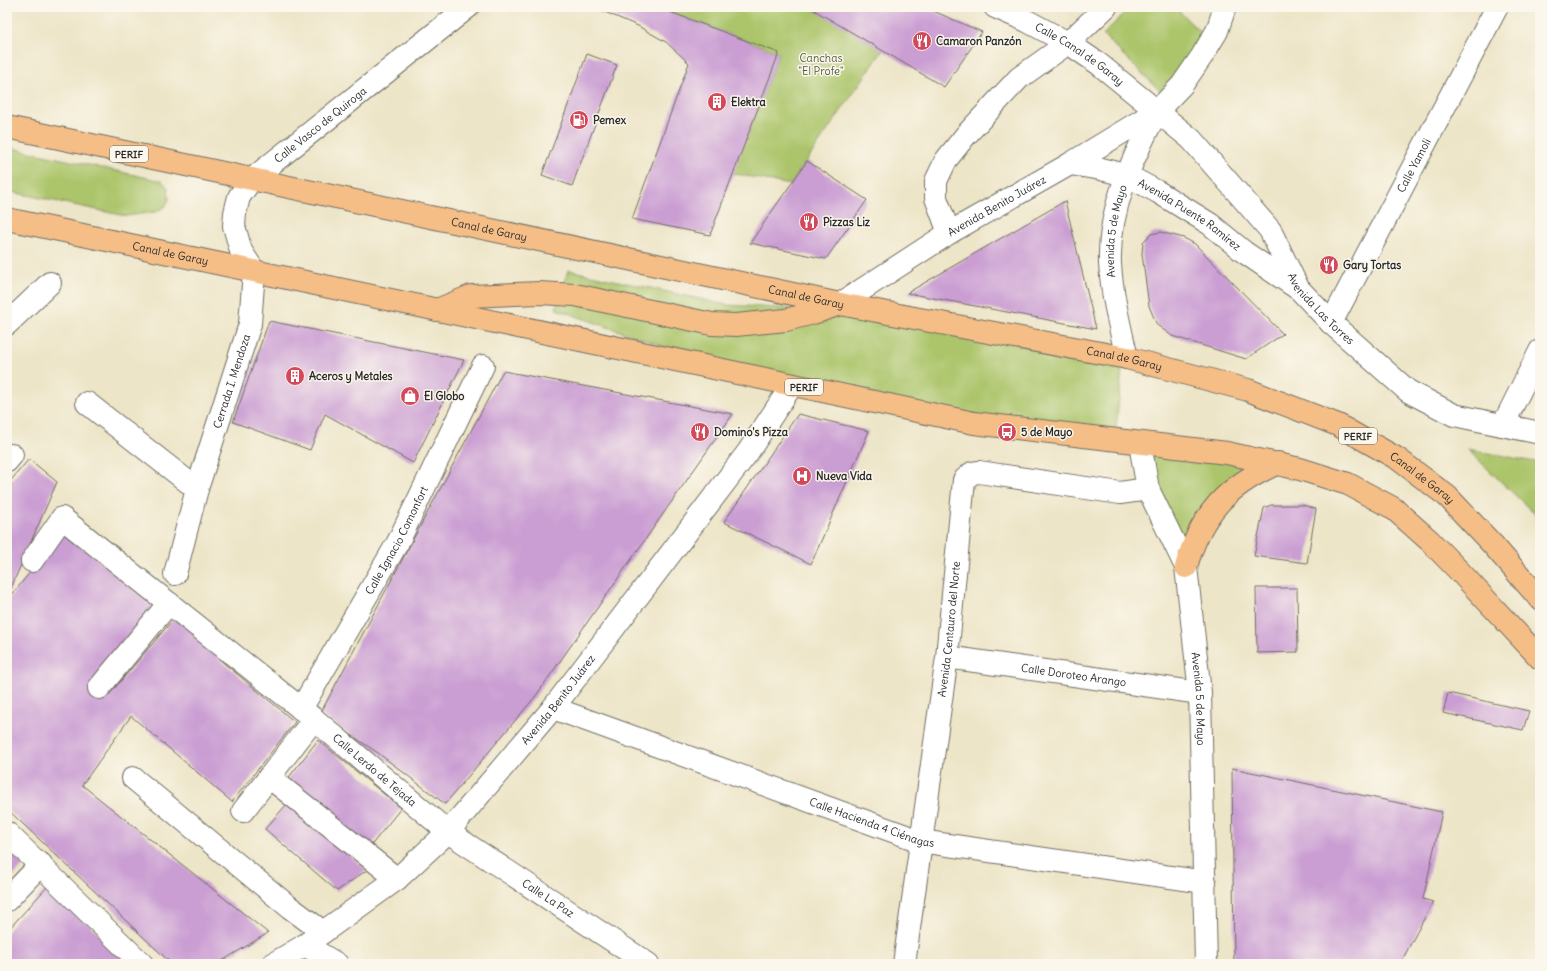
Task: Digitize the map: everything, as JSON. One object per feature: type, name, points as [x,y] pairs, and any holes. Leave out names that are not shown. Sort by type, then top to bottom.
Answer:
[{"type":"main road","name":"Canal de Garay","points":[[7,128],[840,304],[1126,358],[1248,390],[1291,405],[1338,425],[1392,455],[1447,496],[1493,545],[1540,599]]},
{"type":"main road","name":"Canal de Garay","points":[[7,219],[974,423],[1140,444],[1226,453],[1278,463],[1348,484],[1392,508],[1435,547],[1540,658]]},
{"type":"main road","points":[[437,310],[471,296],[539,293],[575,295],[712,324],[736,325],[786,320],[840,304]]},
{"type":"main road","points":[[1186,567],[1198,532],[1218,502],[1236,486],[1254,474],[1278,463]]},
{"type":"street","name":"Calle Vasco de Quiroga","points":[[254,272],[241,251],[234,226],[235,213],[239,197],[250,180],[468,7]]},
{"type":"street","name":"Calle Canal de Garay","points":[[995,7],[1027,21],[1068,43],[1099,64],[1157,111]]},
{"type":"street","points":[[949,232],[936,198],[936,181],[946,160],[966,135],[1019,78],[1068,43],[1106,7]]},
{"type":"street","points":[[1157,111],[1182,85],[1202,56],[1217,31],[1225,7]]},
{"type":"street","name":"Calle Yamoli","points":[[1331,323],[1497,7]]},
{"type":"street","name":"Avenida Benito Juárez","points":[[840,304],[949,232],[1070,164],[1157,111]]},
{"type":"street","name":"Avenida 5 de Mayo","points":[[1126,358],[1113,290],[1110,263],[1115,212],[1126,175],[1157,111]]},
{"type":"street","name":"Avenida Las Torres","points":[[1157,111],[1191,138],[1270,230],[1298,288],[1331,323],[1408,391],[1454,415],[1540,433]]},
{"type":"street","name":"Avenida Puente Ramírez","points":[[1070,164],[1126,175],[1210,224],[1244,252],[1298,288]]},
{"type":"street","name":"Cerrada I. Mendoza","points":[[175,574],[197,489],[250,324],[254,272]]},
{"type":"street","points":[[7,324],[50,283]]},
{"type":"street","points":[[1503,425],[1540,351]]},
{"type":"street","name":"Calle Ignacio Comonfort","points":[[243,811],[269,777],[307,714],[398,542],[483,366]]},
{"type":"street","name":"Avenida Benito Juárez","points":[[273,964],[305,945],[397,879],[448,832],[553,708],[748,452],[792,385]]},
{"type":"street","points":[[87,403],[197,489]]},
{"type":"street","name":"Avenida 5 de Mayo","points":[[1140,444],[1148,489],[1186,567],[1200,693],[1206,964]]},
{"type":"street","name":"Avenida Centauro del Norte","points":[[904,964],[920,841],[947,658],[964,480],[972,473],[979,472],[1120,493],[1148,489]]},
{"type":"street","name":"Calle Lerdo de Tejada","points":[[32,561],[62,518],[307,714],[448,832]]},
{"type":"street","points":[[99,688],[169,603]]},
{"type":"street","name":"Calle Doroteo Arango","points":[[947,658],[1200,693]]},
{"type":"street","name":"Calle Hacienda 4 Ciénagas","points":[[553,708],[920,841],[1205,882]]},
{"type":"street","points":[[269,777],[397,879]]},
{"type":"street","points":[[133,778],[288,906],[323,932]]},
{"type":"street","name":"Calle La Paz","points":[[448,832],[648,964]]},
{"type":"street","points":[[7,833],[142,964]]},
{"type":"street","points":[[7,900],[40,864]]},
{"type":"street","points":[[305,945],[337,964]]},
{"type":"green space","name":"Canchas \"El Profe\"","points":[[657,7],[809,7],[883,50],[790,185],[732,173],[779,53]]},
{"type":"green space","points":[[1130,7],[1175,7],[1209,41],[1160,91],[1103,35]]},
{"type":"green space","points":[[7,147],[162,181],[168,188],[169,199],[165,207],[155,212],[126,216],[7,191]]},
{"type":"green space","points":[[568,270],[727,305],[796,309],[839,308],[1123,361],[1115,437],[795,392],[556,309]]},
{"type":"green space","points":[[1467,449],[1540,463],[1540,519]]},
{"type":"green space","points":[[1151,451],[1226,459],[1254,473],[1190,549],[1152,489]]},
{"type":"building","name":"Elektra","points":[[593,7],[657,7],[779,53],[710,235],[632,219],[689,63],[666,42],[638,26]]},
{"type":"building","name":"Camaron Panzón","points":[[809,7],[924,7],[982,32],[944,87]]},
{"type":"building","name":"Pemex","points":[[587,54],[617,65],[572,186],[542,175]]},
{"type":"building","name":"Pizzas Liz","points":[[807,161],[867,200],[826,259],[750,243]]},
{"type":"building","points":[[1065,201],[1096,329],[907,293]]},
{"type":"building","points":[[1161,232],[1184,238],[1195,244],[1283,334],[1246,359],[1172,336],[1157,325],[1149,306],[1142,254],[1143,242],[1151,234]]},
{"type":"building","points":[[269,321],[464,360],[413,463],[325,414],[310,450],[233,422]]},
{"type":"building","points":[[503,371],[733,414],[535,697],[445,804],[378,753],[320,714]]},
{"type":"building","name":"Nueva Vida","points":[[798,414],[869,431],[811,564],[724,522]]},
{"type":"building","points":[[29,459],[57,482],[7,597],[7,485]]},
{"type":"building","points":[[1271,505],[1303,505],[1316,509],[1307,563],[1254,556],[1264,508]]},
{"type":"building","points":[[63,531],[154,606],[92,683],[108,696],[176,616],[222,655],[219,659],[295,722],[232,802],[131,716],[82,785],[268,933],[217,964],[172,964],[7,809],[7,601]]},
{"type":"building","points":[[1256,588],[1297,588],[1298,652],[1257,653]]},
{"type":"building","points":[[1448,693],[1529,711],[1523,730],[1443,713]]},
{"type":"building","points":[[318,740],[401,808],[369,848],[286,781]]},
{"type":"building","points":[[1232,768],[1442,812],[1423,899],[1433,902],[1400,964],[1234,964]]},
{"type":"building","points":[[287,804],[367,870],[337,891],[265,829]]},
{"type":"building","points":[[7,848],[25,864],[7,883]]},
{"type":"building","points":[[48,886],[132,964],[7,964],[7,931]]},
{"type":"place","name":"Camaron Panzón","points":[[922,41]]},
{"type":"place","name":"Elektra","points":[[717,102]]},
{"type":"place","name":"Pemex","points":[[579,120]]},
{"type":"place","name":"Pizzas Liz","points":[[809,222]]},
{"type":"place","name":"Gary Tortas","points":[[1329,265]]},
{"type":"place","name":"Aceros y Metales","points":[[295,376]]},
{"type":"place","name":"El Globo","points":[[410,396]]},
{"type":"place","name":"Domino's Pizza","points":[[700,432]]},
{"type":"place","name":"5 de Mayo","points":[[1007,432]]},
{"type":"place","name":"Nueva Vida","points":[[802,476]]}]
